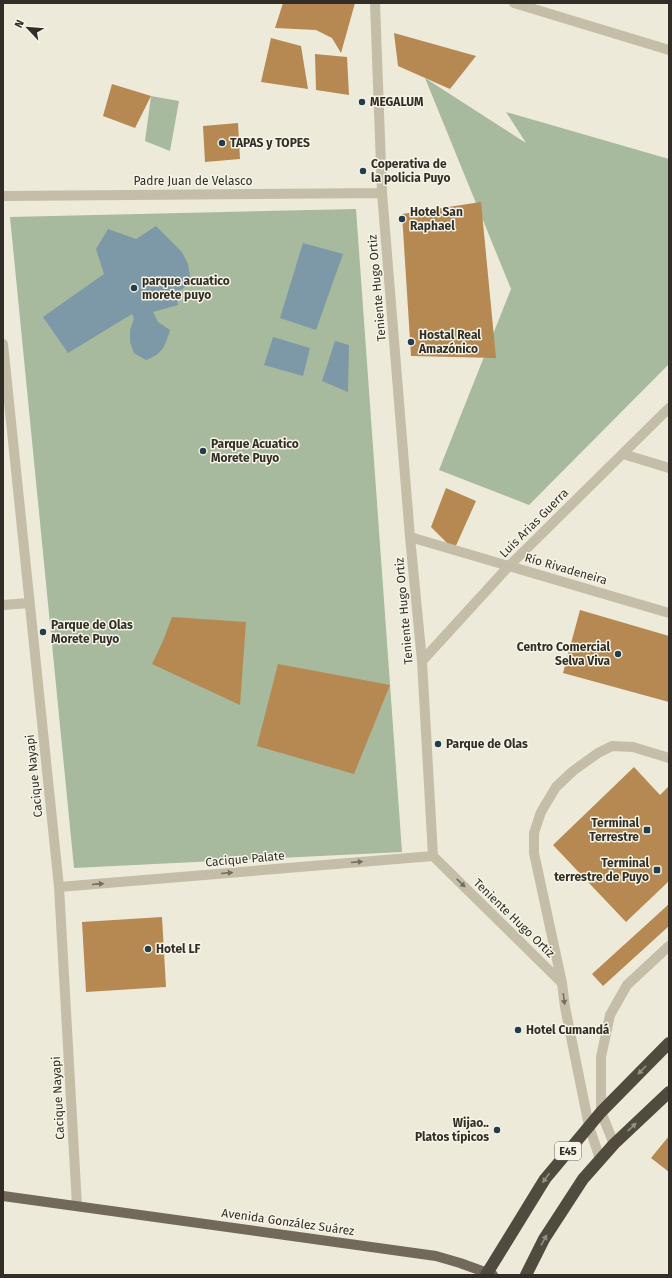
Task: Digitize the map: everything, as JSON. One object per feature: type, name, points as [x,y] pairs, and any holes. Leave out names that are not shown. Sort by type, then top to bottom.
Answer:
[{"type":"highway","name":"E45","points":[[489,1274],[545,1179],[601,1112],[669,1043]]},
{"type":"highway","name":"E45","points":[[526,1275],[544,1238],[583,1179],[614,1144],[669,1092]]},
{"type":"main road","name":"Avenida González Suárez","points":[[3,1196],[436,1256],[489,1274]]},
{"type":"street","name":"Teniente Hugo Ortiz","points":[[375,3],[382,193],[410,537],[422,661],[433,856],[562,983]]},
{"type":"street","points":[[514,3],[669,50]]},
{"type":"street","name":"Padre Juan de Velasco","points":[[3,196],[382,193]]},
{"type":"street","name":"Cacique Nayapi","points":[[3,344],[59,887],[77,1206]]},
{"type":"street","name":"Luis Arias Guerra","points":[[422,661],[509,566],[669,408]]},
{"type":"street","points":[[622,454],[669,468]]},
{"type":"street","name":"Río Rivadeneira","points":[[410,537],[669,613]]},
{"type":"street","points":[[3,605],[29,603]]},
{"type":"street","points":[[600,1159],[589,1126],[565,1007],[562,983],[534,853],[534,833],[541,812],[556,787],[598,753],[612,746],[633,747],[669,758]]},
{"type":"street","name":"Cacique Palate","points":[[59,887],[433,856]]},
{"type":"street","points":[[614,1144],[601,1112],[601,1056],[610,1015],[627,985],[669,946]]},
{"type":"green space","points":[[425,78],[526,143],[506,112],[669,159],[669,364],[529,505],[439,470],[511,289]]},
{"type":"green space","points":[[151,96],[179,101],[170,151],[145,141]]},
{"type":"green space","name":"Parque Acuatico Morete Puyo","points":[[356,209],[402,852],[74,868],[10,217]]},
{"type":"water","name":"parque acuatico morete puyo","points":[[156,226],[182,252],[188,264],[191,282],[176,294],[178,305],[153,312],[158,322],[170,330],[167,341],[160,352],[152,358],[146,360],[134,353],[130,342],[130,330],[134,319],[132,314],[68,353],[43,317],[104,274],[96,249],[108,229],[136,239]]},
{"type":"water","points":[[303,243],[343,254],[316,330],[280,318]]},
{"type":"water","points":[[273,337],[310,348],[303,376],[264,365]]},
{"type":"water","points":[[335,341],[349,345],[348,392],[322,381]]},
{"type":"building","points":[[283,3],[355,3],[341,53],[332,38],[316,30],[275,28]]},
{"type":"building","points":[[394,33],[476,56],[450,89],[398,66]]},
{"type":"building","points":[[271,38],[301,46],[308,89],[261,82]]},
{"type":"building","points":[[315,54],[347,57],[349,95],[316,90]]},
{"type":"building","points":[[112,84],[151,96],[135,128],[103,116]]},
{"type":"building","name":"TAPAS y TOPES","points":[[238,123],[240,159],[205,162],[203,126]]},
{"type":"building","points":[[481,202],[496,358],[411,356],[402,214]]},
{"type":"building","points":[[446,488],[476,501],[454,550],[431,527]]},
{"type":"building","name":"Centro Comercial Selva Viva","points":[[580,610],[669,636],[669,702],[563,673]]},
{"type":"building","points":[[172,617],[246,622],[240,705],[152,664]]},
{"type":"building","points":[[278,664],[390,685],[354,774],[257,746]]},
{"type":"building","points":[[634,767],[660,795],[669,786],[669,881],[626,922],[553,845]]},
{"type":"building","points":[[669,904],[669,926],[603,986],[592,974]]},
{"type":"building","points":[[162,917],[166,987],[86,992],[82,922]]},
{"type":"building","points":[[669,1136],[669,1172],[651,1158]]},
{"type":"place","name":"MEGALUM","points":[[362,102]]},
{"type":"place","name":"TAPAS y TOPES","points":[[222,143]]},
{"type":"place","name":"Coperativa de la policia Puyo","points":[[363,171]]},
{"type":"place","name":"Hotel San Raphael","points":[[402,219]]},
{"type":"place","name":"parque acuatico morete puyo","points":[[134,288]]},
{"type":"place","name":"Hostal Real Amazónico","points":[[411,342]]},
{"type":"place","name":"Parque Acuatico Morete Puyo","points":[[203,451]]},
{"type":"place","name":"Parque de Olas Morete Puyo","points":[[43,632]]},
{"type":"place","name":"Centro Comercial Selva Viva","points":[[618,654]]},
{"type":"place","name":"Parque de Olas","points":[[438,744]]},
{"type":"place","name":"Terminal Terrestre","points":[[647,830]]},
{"type":"place","name":"Terminal terrestre de Puyo","points":[[657,870]]},
{"type":"place","name":"Hotel LF","points":[[148,949]]},
{"type":"place","name":"Hotel Cumandá","points":[[518,1030]]},
{"type":"place","name":"Wijao.. Platos típicos","points":[[497,1130]]}]
